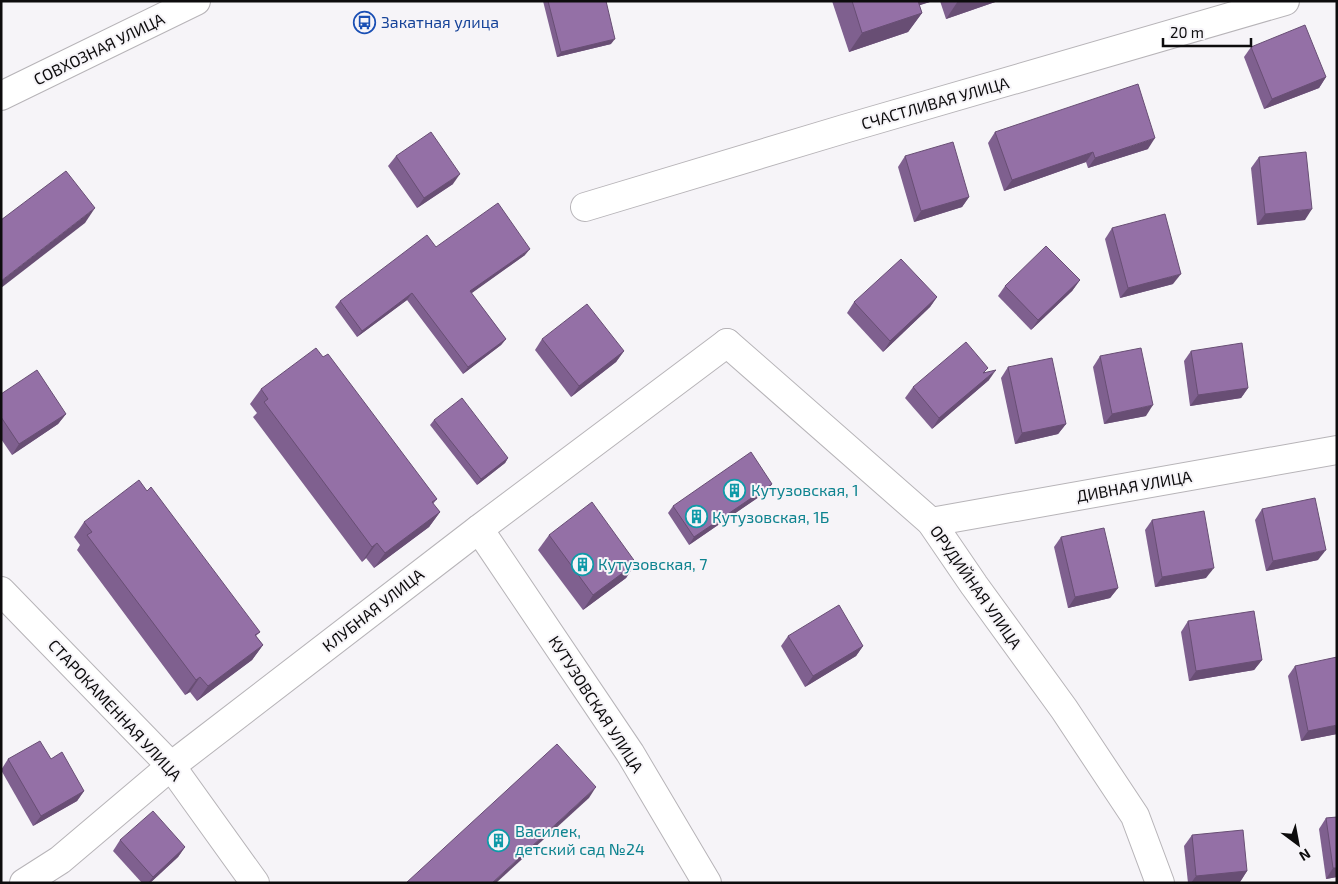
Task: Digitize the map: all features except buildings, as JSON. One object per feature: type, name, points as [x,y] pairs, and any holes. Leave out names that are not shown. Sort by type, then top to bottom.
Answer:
[{"type":"street","name":"СОВХОЗНАЯ УЛИЦА","points":[[1,96],[196,1]]},
{"type":"street","name":"СЧАСТЛИВАЯ УЛИЦА","points":[[585,207],[844,129],[1285,1]]},
{"type":"street","name":"ОРУДИЙНАЯ УЛИЦА","points":[[727,343],[931,522],[1064,709],[1135,816],[1160,883]]},
{"type":"street","name":"КЛУБНАЯ УЛИЦА","points":[[24,883],[60,860],[171,766],[479,529],[727,343]]},
{"type":"street","name":"ДИВНАЯ УЛИЦА","points":[[931,522],[1337,450]]},
{"type":"street","name":"КУТУЗОВСКАЯ УЛИЦА","points":[[479,529],[630,753],[707,883]]},
{"type":"street","name":"СТАРОКАМЕННАЯ УЛИЦА","points":[[1,591],[171,766],[255,883]]},
{"type":"place","name":"Закатная улица","points":[[365,22]]},
{"type":"place","name":"Кутузовская, 1","points":[[735,490]]},
{"type":"place","name":"Кутузовская, 1Б","points":[[696,517]]},
{"type":"place","name":"Кутузовская, 7","points":[[582,564]]},
{"type":"place","name":"Василек, детский сад №24","points":[[499,840]]}]
